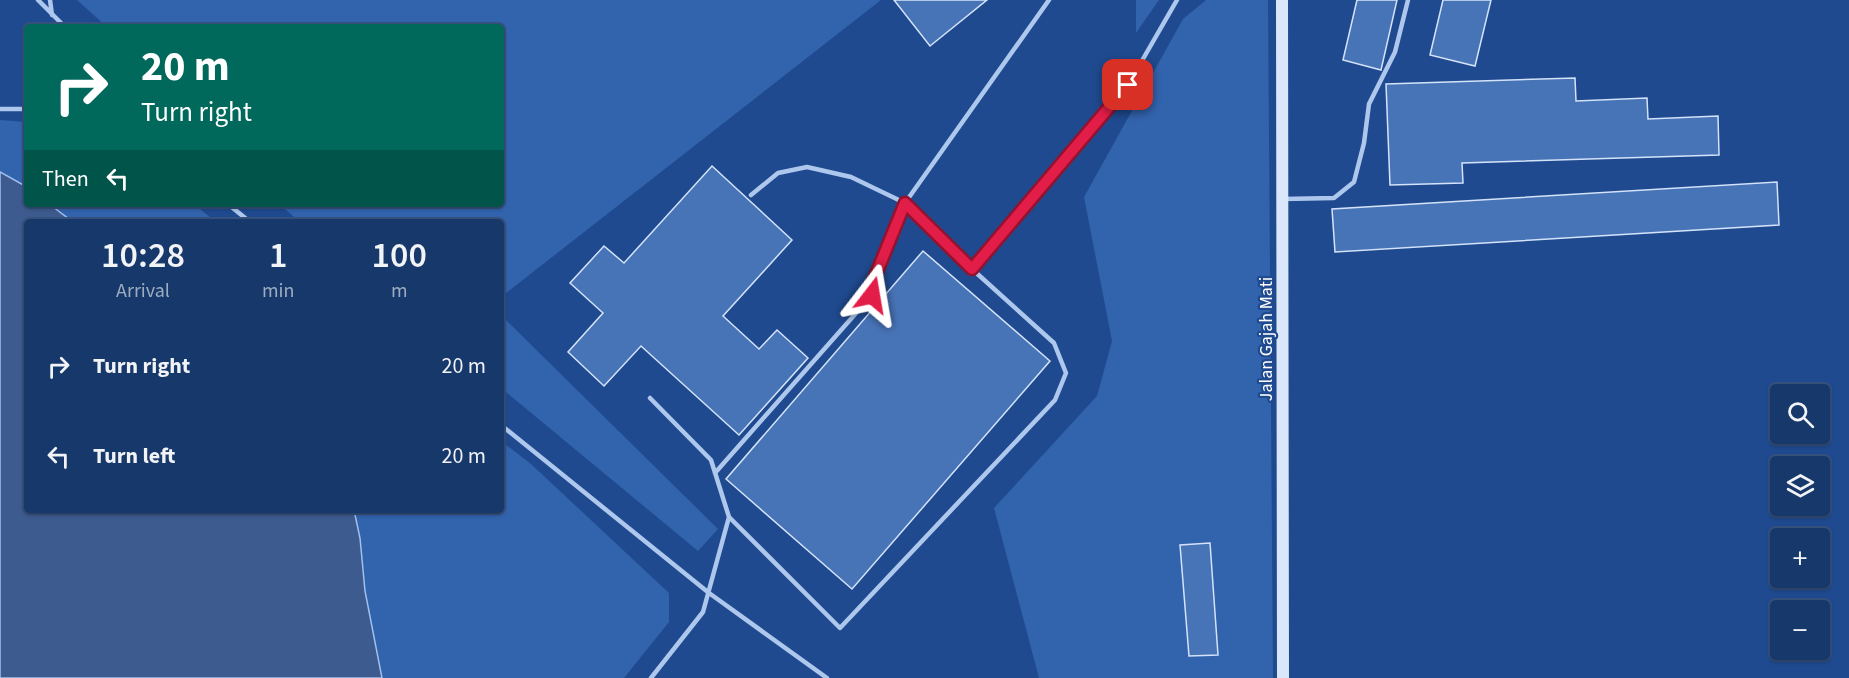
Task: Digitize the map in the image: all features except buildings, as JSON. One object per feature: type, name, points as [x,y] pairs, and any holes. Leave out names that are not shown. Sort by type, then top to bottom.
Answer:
[{"type":"main road","name":"Jalan Gajah Mati","points":[[1282,0],[1283,678]]},
{"type":"lane","points":[[38,0],[62,24]]},
{"type":"lane","points":[[50,0],[52,15]]},
{"type":"lane","points":[[715,473],[872,295],[872,284],[905,203],[1049,0]]},
{"type":"lane","points":[[972,269],[1128,85],[1178,0]]},
{"type":"lane","points":[[1283,199],[1334,198],[1354,182],[1364,143],[1369,104],[1395,52],[1408,0]]},
{"type":"lane","points":[[0,109],[24,109]]},
{"type":"lane","points":[[651,398],[711,460],[729,517],[840,628],[1055,400],[1066,372],[1054,343],[972,269],[905,203],[851,177],[807,167],[778,173],[751,195]]},
{"type":"lane","points":[[232,207],[246,219]]},
{"type":"lane","points":[[504,427],[709,592],[826,678]]},
{"type":"lane","points":[[651,678],[703,612],[729,517]]},
{"type":"shaded area","points":[[77,0],[881,0],[504,295],[504,219],[296,219],[282,207],[504,207],[504,24],[104,24]]},
{"type":"shaded area","points":[[1136,0],[1159,0],[1136,33]]},
{"type":"shaded area","points":[[1206,0],[1268,0],[1273,678],[1039,678],[994,508],[1097,396],[1112,341],[1084,197],[1183,19]]},
{"type":"shaded area","points":[[0,120],[24,122],[24,185],[0,172]]},
{"type":"shaded area","points":[[0,172],[24,185],[24,207],[53,207],[69,219],[24,219],[24,513],[355,513],[360,538],[365,591],[382,678],[0,678]]},
{"type":"shaded area","points":[[53,207],[198,207],[212,219],[69,219]]},
{"type":"shaded area","points":[[504,318],[718,529],[698,551],[504,390]]},
{"type":"shaded area","points":[[504,443],[531,464],[669,593],[669,622],[624,678],[382,678],[365,591],[360,538],[355,513],[504,513]]},
{"type":"route","points":[[872,295],[872,284],[905,203],[972,269],[1128,85]]}]
